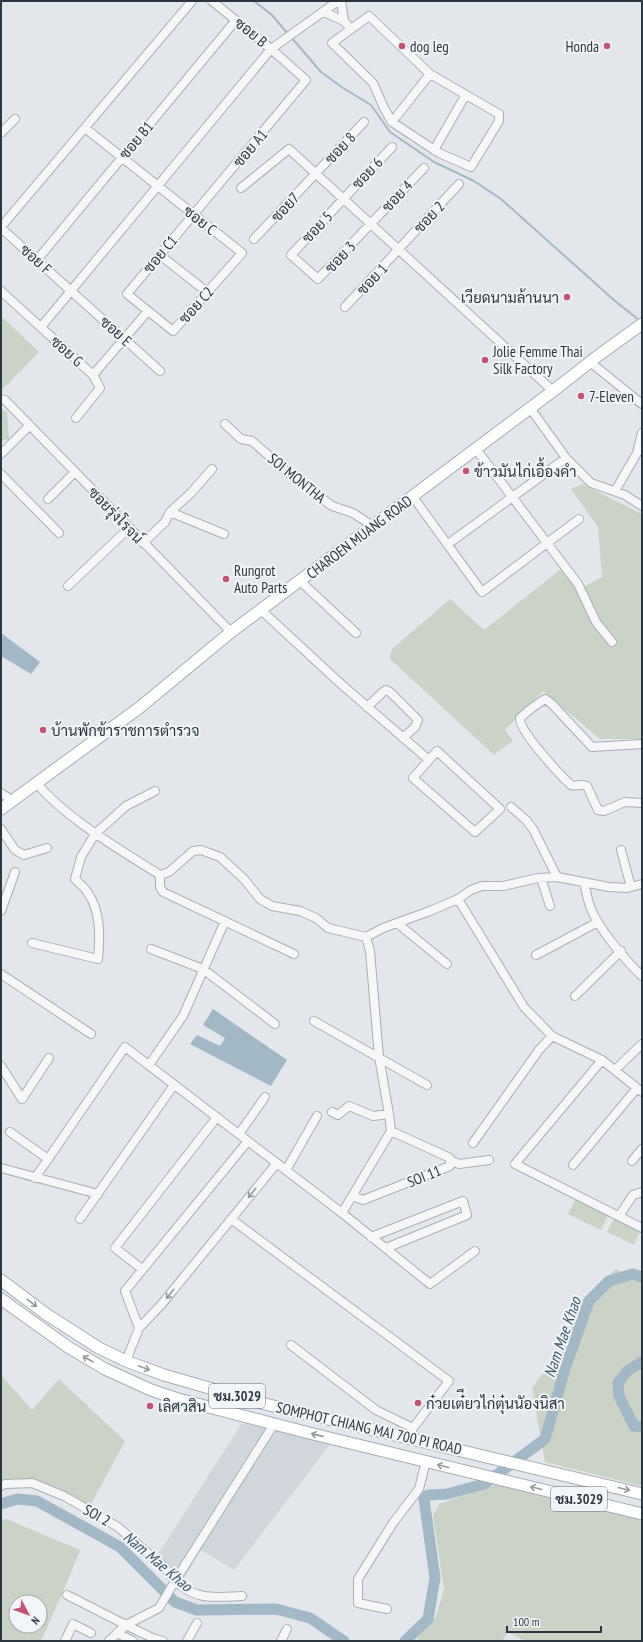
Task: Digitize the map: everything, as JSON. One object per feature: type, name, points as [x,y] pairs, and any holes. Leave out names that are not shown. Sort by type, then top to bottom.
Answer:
[{"type":"main road","name":"CHAROEN MUANG ROAD","points":[[1,809],[139,708],[232,632],[642,324]]},
{"type":"main road","name":"SOMPHOT CHIANG MAI 700 PI ROAD","points":[[1,1280],[46,1314],[99,1348],[126,1361],[164,1375],[265,1404],[411,1433],[494,1458],[642,1494]]},
{"type":"main road","name":"SOMPHOT CHIANG MAI 700 PI ROAD","points":[[1,1300],[68,1347],[118,1375],[178,1400],[642,1514]]},
{"type":"street","points":[[1,227],[192,1]]},
{"type":"street","name":"ซอย B","points":[[212,1],[271,49],[306,80]]},
{"type":"street","points":[[342,1],[344,21]]},
{"type":"street","points":[[41,327],[271,49],[324,12],[333,2]]},
{"type":"street","points":[[324,12],[344,21],[351,29]]},
{"type":"street","points":[[369,16],[430,74],[465,96],[500,114],[499,121],[471,167],[434,150],[392,122],[373,83],[332,43],[369,16]]},
{"type":"street","name":"ซอย B1","points":[[37,260],[236,20]]},
{"type":"street","points":[[392,122],[430,74]]},
{"type":"street","name":"ซอย A1","points":[[194,215],[306,80]]},
{"type":"street","points":[[434,150],[465,96]]},
{"type":"street","points":[[1,134],[15,119]]},
{"type":"street","name":"ซอย 8","points":[[316,174],[364,122]]},
{"type":"street","name":"ซอย C","points":[[85,128],[242,253]]},
{"type":"street","name":"ซอย 6","points":[[343,199],[392,147]]},
{"type":"street","points":[[241,188],[289,150],[553,391]]},
{"type":"street","name":"ซอย 4","points":[[371,224],[424,168]]},
{"type":"street","name":"ซอย7","points":[[254,239],[316,174]]},
{"type":"street","name":"ซอย 2","points":[[399,250],[459,184]]},
{"type":"street","name":"ซอย 5","points":[[291,255],[343,199]]},
{"type":"street","name":"ซอย C1","points":[[127,294],[194,215]]},
{"type":"street","name":"ซอย 3","points":[[291,255],[318,279],[371,224]]},
{"type":"street","name":"ซอย F","points":[[1,227],[71,291]]},
{"type":"street","name":"ซอย 1","points":[[345,308],[399,250]]},
{"type":"street","name":"ซอย C2","points":[[127,294],[173,330],[242,253]]},
{"type":"street","points":[[160,255],[207,292]]},
{"type":"street","name":"ซอย G","points":[[1,291],[93,375]]},
{"type":"street","name":"ซอย E","points":[[71,291],[160,371]]},
{"type":"street","points":[[76,418],[100,388],[93,375],[148,311]]},
{"type":"street","points":[[590,362],[642,404]]},
{"type":"street","name":"ซอยรุ่งโรจน์","points":[[1,399],[5,400],[74,473],[232,632]]},
{"type":"street","points":[[530,408],[566,458],[591,483],[625,495],[642,506]]},
{"type":"street","name":"SOI MONTHA","points":[[225,424],[241,439],[252,441],[293,477],[323,500],[332,506],[354,513],[373,526]]},
{"type":"street","points":[[1,454],[29,426]]},
{"type":"street","points":[[615,491],[637,453],[642,433]]},
{"type":"street","points":[[476,449],[578,584],[596,622],[612,642]]},
{"type":"street","points":[[448,544],[566,458]]},
{"type":"street","points":[[143,543],[165,522],[170,512],[191,493],[212,469]]},
{"type":"street","points":[[48,499],[74,473]]},
{"type":"street","points":[[1,474],[59,532]]},
{"type":"street","points":[[413,497],[482,592],[579,519]]},
{"type":"street","points":[[170,512],[224,534]]},
{"type":"street","points":[[68,586],[129,528]]},
{"type":"street","points":[[300,581],[356,633]]},
{"type":"street","points":[[262,610],[367,707],[429,760]]},
{"type":"street","points":[[367,707],[386,690],[390,692],[418,720],[415,727],[403,738]]},
{"type":"street","points":[[642,744],[592,747],[547,699],[542,700],[522,715],[520,723],[536,748],[566,781],[572,786],[583,784],[587,786],[597,808],[600,811],[625,802],[642,804]]},
{"type":"street","points":[[437,751],[500,809],[475,832],[413,778],[429,760],[437,751]]},
{"type":"street","points":[[36,783],[50,798],[95,834],[160,875]]},
{"type":"street","points":[[32,943],[98,959],[100,937],[96,912],[89,894],[75,879],[81,857],[95,834],[126,806],[155,791]]},
{"type":"street","points":[[1,793],[12,800]]},
{"type":"street","points":[[511,807],[526,820],[533,829],[557,877]]},
{"type":"street","points":[[1,829],[15,850],[24,856],[47,848]]},
{"type":"street","points":[[160,875],[169,872],[193,851],[201,850],[220,857],[244,879],[260,899],[272,906],[300,911],[316,918],[328,928],[366,937],[458,899],[471,890],[482,886],[503,886],[541,878],[557,877],[609,887],[627,888],[642,884]]},
{"type":"street","points":[[621,850],[631,887]]},
{"type":"street","points":[[1,911],[15,872]]},
{"type":"street","points":[[160,875],[160,888],[164,892],[294,954]]},
{"type":"street","points":[[541,878],[550,906]]},
{"type":"street","points":[[584,882],[590,907],[598,922],[642,976]]},
{"type":"street","points":[[458,899],[524,1007],[552,1036],[602,1060],[640,1090],[573,1165]]},
{"type":"street","points":[[149,1065],[183,1016],[225,921]]},
{"type":"street","points":[[536,955],[598,922]]},
{"type":"street","points":[[397,923],[447,964]]},
{"type":"street","points":[[342,1213],[390,1131],[389,1114],[379,1057],[370,951],[366,937]]},
{"type":"street","points":[[151,949],[203,969],[275,1024]]},
{"type":"street","points":[[575,996],[621,951]]},
{"type":"street","points":[[1,974],[91,1034]]},
{"type":"street","points":[[314,1021],[428,1085]]},
{"type":"street","points":[[473,1143],[539,1050],[552,1036]]},
{"type":"street","points":[[615,1070],[642,1044]]},
{"type":"street","points":[[35,1178],[125,1047],[342,1213],[430,1284],[475,1251]]},
{"type":"street","points":[[1,1066],[22,1099],[49,1058]]},
{"type":"street","points":[[602,1060],[515,1164],[642,1228]]},
{"type":"street","points":[[80,1219],[174,1085]]},
{"type":"street","points":[[239,1134],[265,1097]]},
{"type":"street","points":[[332,1112],[338,1115],[349,1106],[373,1116],[389,1114]]},
{"type":"street","points":[[286,1170],[317,1116]]},
{"type":"street","points":[[142,1269],[115,1248],[217,1117]]},
{"type":"street","name":"SOI 11","points":[[352,1196],[364,1200],[450,1166],[450,1158],[390,1131]]},
{"type":"street","points":[[10,1132],[48,1159]]},
{"type":"street","points":[[139,1328],[125,1291],[248,1141]]},
{"type":"street","points":[[632,1161],[642,1149]]},
{"type":"street","points":[[450,1160],[459,1164],[489,1160]]},
{"type":"street","points":[[126,1361],[139,1328],[161,1305],[277,1163]]},
{"type":"street","points":[[1,1168],[98,1194]]},
{"type":"street","points":[[619,1216],[633,1195],[642,1192]]},
{"type":"street","points":[[371,1237],[462,1200],[467,1215],[386,1248]]},
{"type":"street","points":[[231,1219],[449,1381],[411,1433],[376,1410],[291,1345]]},
{"type":"street","points":[[109,1641],[126,1625],[158,1608],[274,1424]]},
{"type":"street","points":[[387,1609],[358,1603],[358,1579],[393,1523],[419,1489],[426,1461]]},
{"type":"street","name":"SOI 2","points":[[1,1486],[5,1484],[32,1483],[64,1496],[118,1527],[165,1568],[174,1583],[185,1591],[210,1598],[242,1596]]},
{"type":"street","points":[[67,1595],[155,1639],[163,1641]]},
{"type":"street","points":[[187,1641],[197,1623]]},
{"type":"street","points":[[65,1641],[73,1624],[91,1633]]},
{"type":"street","points":[[281,1641],[287,1629]]},
{"type":"street","points":[[117,1633],[133,1641]]},
{"type":"shaded area","points":[[242,1423],[331,1443],[234,1570],[201,1550],[181,1583],[157,1556]]},
{"type":"green space","points":[[1,316],[39,352],[1,391]]},
{"type":"green space","points":[[1,410],[7,412],[9,439],[1,441]]},
{"type":"green space","points":[[582,484],[642,514],[642,739],[600,739],[543,691],[505,730],[513,741],[494,755],[389,658],[392,649],[450,599],[484,630],[561,569],[580,589],[602,577],[598,527],[571,489]]},
{"type":"green space","points":[[576,1198],[608,1214],[601,1230],[568,1214]]},
{"type":"green space","points":[[614,1218],[641,1230],[634,1245],[607,1232]]},
{"type":"green space","points":[[616,1269],[642,1281],[642,1486],[545,1462],[532,1388],[563,1347],[575,1321],[582,1300]]},
{"type":"green space","points":[[1,1375],[32,1410],[59,1379],[125,1441],[89,1508],[36,1481],[1,1483]]},
{"type":"green space","points":[[498,1484],[642,1518],[642,1641],[524,1641],[508,1632],[502,1641],[420,1641],[417,1638],[436,1616],[444,1589],[433,1516],[439,1504]]},
{"type":"green space","points":[[6,1519],[80,1550],[48,1625],[48,1594],[8,1594],[8,1634],[44,1634],[41,1641],[1,1641],[1,1520]]},
{"type":"water","points":[[1,633],[40,662],[31,674],[1,656]]},
{"type":"water","points":[[213,1009],[287,1060],[271,1086],[190,1044],[197,1035],[220,1046],[225,1038],[203,1025]]},
{"type":"waterway","points":[[254,1],[272,15],[288,34]]},
{"type":"waterway","points":[[291,37],[321,72],[343,88],[371,105],[390,132],[434,162],[474,181],[501,199],[615,301],[639,320]]},
{"type":"waterway","name":"Nam Mae Khao","points":[[405,1641],[428,1619],[435,1578],[424,1499],[428,1495],[447,1494],[484,1484],[545,1439],[565,1369],[589,1301],[609,1281],[633,1274],[642,1277]]},
{"type":"waterway","name":"Nam Mae Khao","points":[[642,1362],[627,1371],[618,1383],[619,1396],[634,1426],[642,1427]]},
{"type":"waterway","name":"Nam Mae Khao","points":[[1,1504],[17,1499],[37,1501],[120,1547],[175,1602],[197,1610],[276,1609],[310,1618],[344,1641]]},
{"type":"place","name":"dog leg","points":[[402,46]]},
{"type":"place","name":"Honda","points":[[607,46]]},
{"type":"place","name":"เวียดนามล้านนา","points":[[567,297]]},
{"type":"place","name":"Jolie Femme Thai Silk Factory","points":[[485,360]]},
{"type":"place","name":"7-Eleven","points":[[581,396]]},
{"type":"place","name":"ข้าวมันไก่เอื้องคํา","points":[[466,471]]},
{"type":"place","name":"Rungrot Auto Parts","points":[[226,579]]},
{"type":"place","name":"บ้านพักข้าราชการตำรวจ","points":[[43,730]]},
{"type":"place","name":"ก๋วยเต๋ียวไก่ตุ๋นนัองนิสา","points":[[418,1403]]},
{"type":"place","name":"เลิศวสิน","points":[[150,1406]]}]
